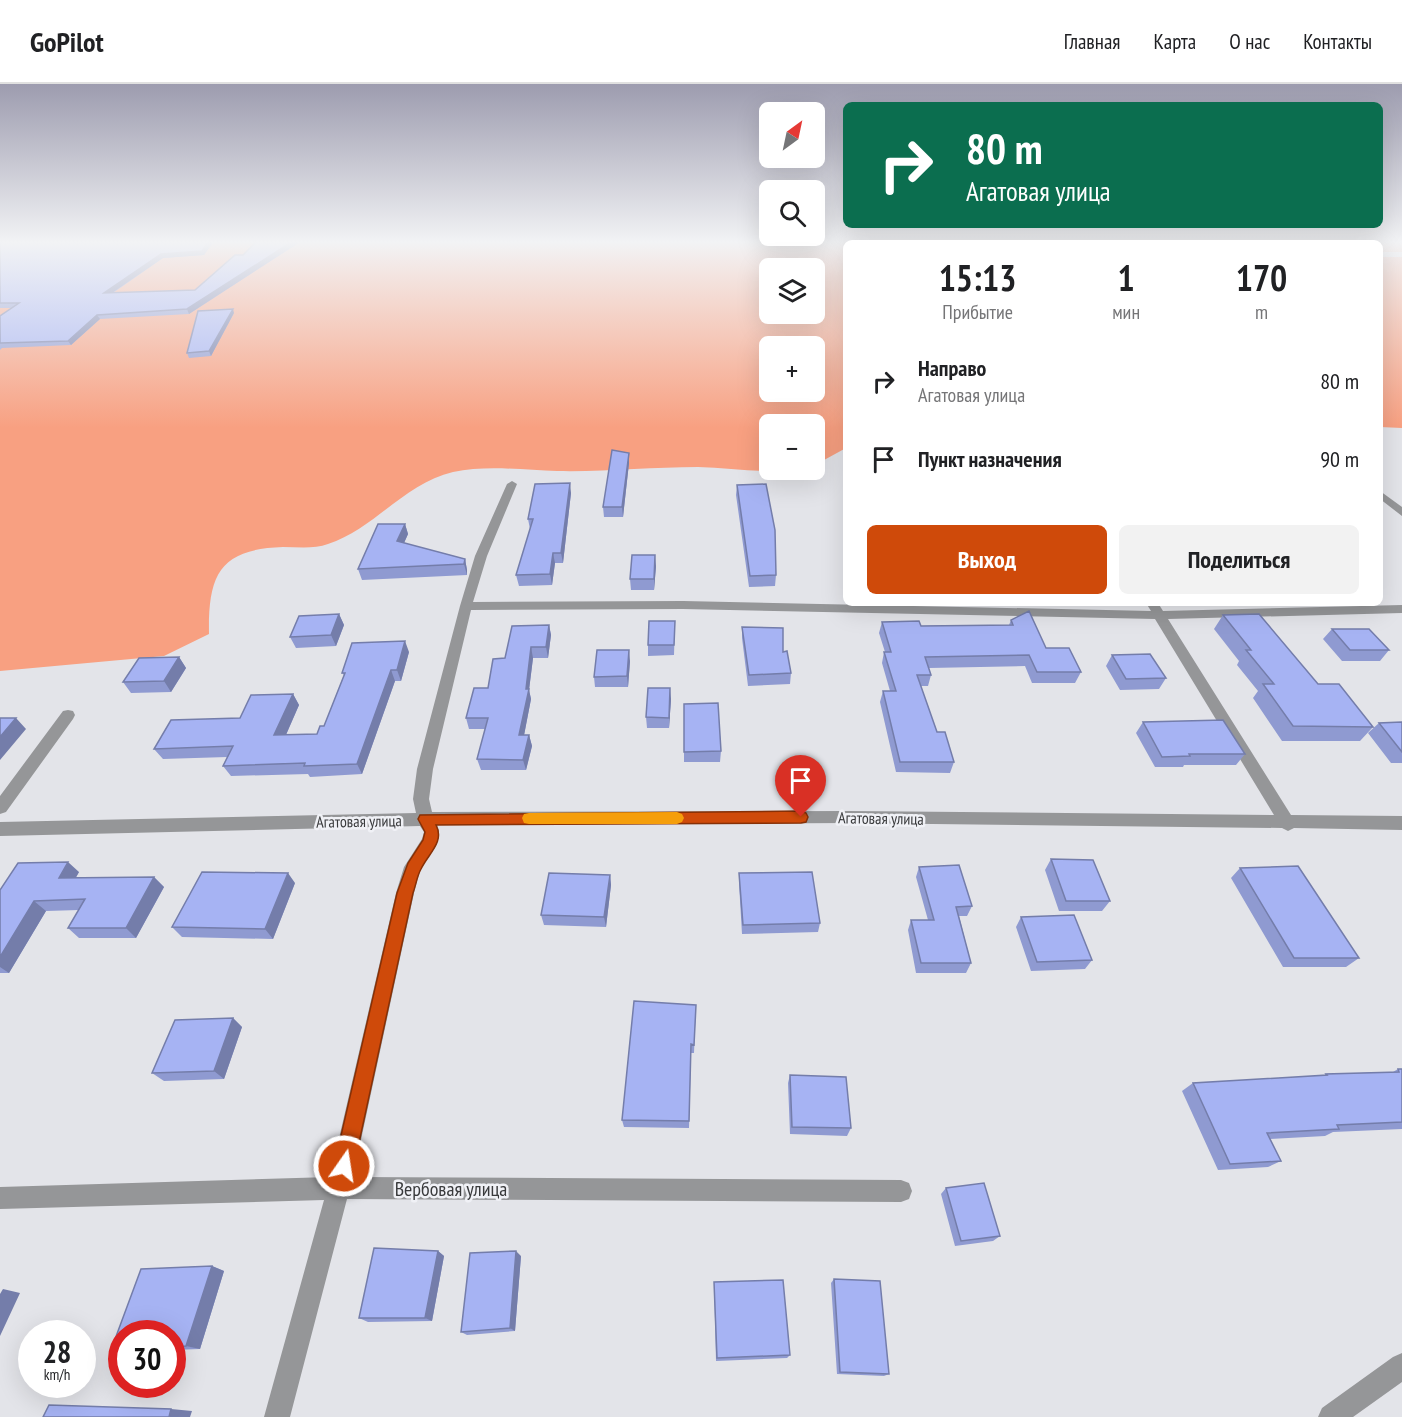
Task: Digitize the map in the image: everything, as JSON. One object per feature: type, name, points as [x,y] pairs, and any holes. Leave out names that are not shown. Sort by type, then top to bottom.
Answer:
[{"type":"street","points":[[278,1417],[339,1188],[405,893],[413,867],[430,841],[432,832],[425,819],[421,799],[425,770],[466,606],[481,556],[512,484]]},
{"type":"street","points":[[1383,497],[1402,513]]},
{"type":"street","points":[[466,606],[1402,609]]},
{"type":"street","points":[[1156,609],[1288,824]]},
{"type":"street","points":[[0,808],[68,715]]},
{"type":"street","name":"Агатовая улица","points":[[0,829],[425,819],[848,817],[1288,824],[1402,823]]},
{"type":"street","name":"Вербовая улица","points":[[0,1198],[339,1188],[902,1191]]},
{"type":"street","points":[[1331,1417],[1402,1366]]},
{"type":"shaded area","points":[[0,303],[759,303],[759,324],[825,324],[825,303],[843,303],[843,450],[825,460],[825,414],[759,414],[759,471],[698,467],[575,471],[492,468],[453,472],[420,486],[360,528],[323,546],[262,549],[245,553],[232,560],[222,569],[215,581],[211,595],[209,634],[164,656],[0,671]]},
{"type":"shaded area","points":[[1383,303],[1402,303],[1402,428],[1383,427]]},
{"type":"building","points":[[19,303],[196,303],[187,309],[97,315],[68,341],[0,343],[0,316]]},
{"type":"building","points":[[233,309],[209,351],[187,353],[198,311]]},
{"type":"building","points":[[612,450],[629,453],[622,507],[603,507]]},
{"type":"building","points":[[570,483],[561,553],[553,553],[550,574],[516,575],[533,519],[528,519],[535,484]]},
{"type":"building","points":[[766,484],[775,530],[776,575],[750,576],[737,485]]},
{"type":"building","points":[[378,524],[405,524],[397,541],[465,559],[464,564],[358,569]]},
{"type":"building","points":[[632,555],[655,555],[654,579],[630,579]]},
{"type":"building","points":[[1029,611],[1046,648],[1069,648],[1081,672],[1037,672],[1029,655],[925,657],[931,675],[917,675],[937,732],[945,732],[954,762],[900,762],[883,691],[896,691],[884,652],[891,652],[882,622],[919,621],[921,626],[1013,625],[1011,620]]},
{"type":"building","points":[[339,614],[331,635],[290,637],[299,616]]},
{"type":"building","points":[[1259,614],[1318,684],[1339,684],[1373,727],[1293,726],[1263,684],[1274,684],[1246,650],[1251,650],[1223,615]]},
{"type":"building","points":[[649,621],[675,621],[674,645],[648,645]]},
{"type":"building","points":[[549,625],[546,647],[531,647],[526,689],[529,689],[519,735],[529,735],[523,760],[477,759],[488,718],[466,718],[474,688],[488,688],[493,659],[505,658],[512,626]]},
{"type":"building","points":[[742,627],[783,628],[783,652],[787,651],[791,673],[749,675]]},
{"type":"building","points":[[1332,629],[1369,629],[1389,650],[1350,650]]},
{"type":"building","points":[[405,641],[397,670],[391,670],[357,764],[223,766],[233,746],[154,749],[171,720],[240,718],[251,695],[293,694],[274,735],[317,734],[320,726],[324,726],[345,673],[342,673],[352,643]]},
{"type":"building","points":[[597,650],[629,650],[627,676],[594,677]]},
{"type":"building","points":[[1150,654],[1166,678],[1126,679],[1112,655]]},
{"type":"building","points":[[179,657],[164,681],[123,682],[139,658]]},
{"type":"building","points":[[648,688],[670,688],[669,718],[646,717]]},
{"type":"building","points":[[718,703],[721,751],[684,752],[684,704]]},
{"type":"building","points":[[0,718],[16,718],[0,737]]},
{"type":"building","points":[[1223,720],[1245,754],[1189,754],[1190,756],[1162,757],[1143,722]]},
{"type":"building","points":[[1402,722],[1402,752],[1379,723]]},
{"type":"building","points":[[1051,859],[1093,860],[1110,901],[1066,901]]},
{"type":"building","points":[[68,862],[59,878],[154,877],[126,928],[68,928],[85,899],[34,901],[0,957],[0,890],[18,863]]},
{"type":"building","points":[[959,865],[972,906],[956,907],[971,963],[921,963],[911,920],[934,920],[919,867]]},
{"type":"building","points":[[1298,866],[1359,958],[1294,958],[1240,868]]},
{"type":"building","points":[[202,872],[288,873],[265,929],[172,927]]},
{"type":"building","points":[[812,872],[820,923],[743,925],[739,873]]},
{"type":"building","points":[[549,873],[610,875],[604,917],[541,915]]},
{"type":"building","points":[[1074,915],[1092,960],[1037,962],[1021,917]]},
{"type":"building","points":[[634,1001],[696,1005],[694,1045],[691,1044],[689,1121],[622,1120]]},
{"type":"building","points":[[233,1018],[214,1071],[152,1073],[175,1020]]},
{"type":"building","points":[[1398,1069],[1402,1069],[1402,1122],[1337,1125],[1339,1129],[1267,1133],[1281,1161],[1230,1164],[1193,1083],[1326,1074],[1399,1072]]},
{"type":"building","points":[[790,1075],[846,1077],[851,1128],[792,1127]]},
{"type":"building","points":[[984,1183],[1000,1236],[961,1241],[946,1188]]},
{"type":"building","points":[[374,1248],[438,1251],[425,1318],[359,1318]]},
{"type":"building","points":[[516,1251],[510,1328],[461,1332],[470,1253]]},
{"type":"building","points":[[212,1266],[186,1346],[186,1320],[122,1320],[141,1269]]},
{"type":"building","points":[[834,1279],[880,1281],[889,1374],[840,1372]]},
{"type":"building","points":[[783,1280],[790,1355],[717,1358],[714,1282]]},
{"type":"building","points":[[49,1405],[171,1409],[169,1417],[43,1417]]},
{"type":"slow traffic","points":[[529,818],[677,818]]},
{"type":"route","points":[[344,1166],[405,893],[413,867],[430,841],[432,832],[425,819],[801,817]]}]
